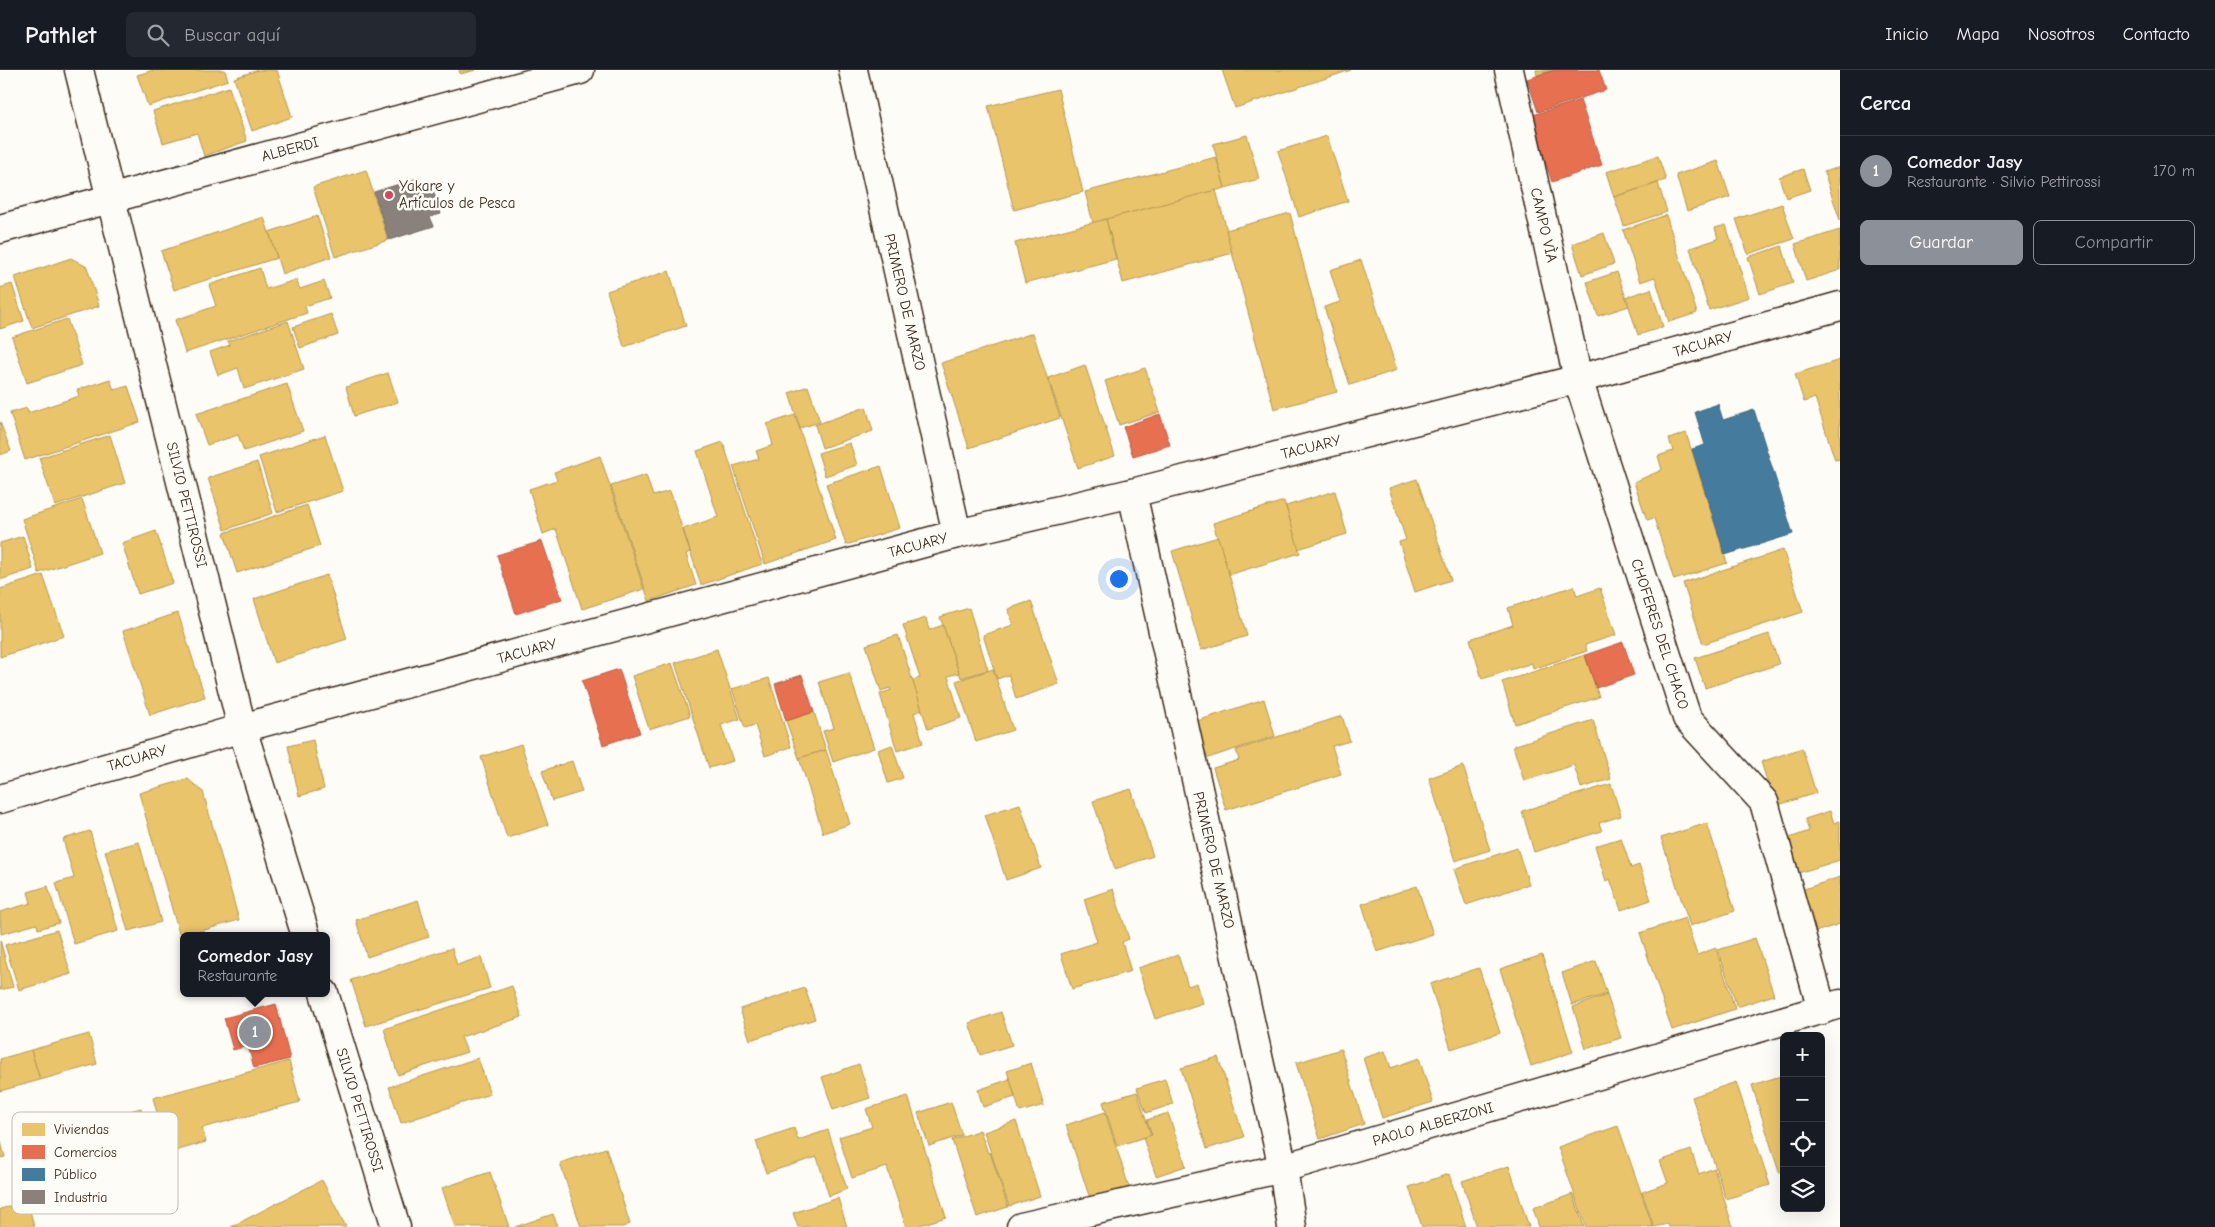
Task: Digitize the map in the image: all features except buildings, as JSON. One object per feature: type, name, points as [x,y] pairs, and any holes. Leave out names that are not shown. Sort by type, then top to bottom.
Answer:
[{"type":"street","name":"SILVIO PETTIROSSI","points":[[80,70],[242,728],[305,932]]},
{"type":"street","name":"ALBERDI","points":[[0,229],[111,197],[580,70]]},
{"type":"street","name":"PRIMERO DE MARZO","points":[[853,70],[957,534]]},
{"type":"street","name":"CAMPO VÌA","points":[[1509,70],[1578,379]]},
{"type":"street","name":"TACUARY","points":[[0,799],[242,728],[957,534],[1132,494],[1578,379],[1840,306]]},
{"type":"street","name":"CHOFERES DEL CHACO","points":[[1578,379],[1687,718],[1764,802],[1831,1007]]},
{"type":"street","name":"PRIMERO DE MARZO","points":[[1132,494],[1283,1168],[1292,1227]]},
{"type":"street","name":"SILVIO PETTIROSSI","points":[[325,997],[396,1227]]},
{"type":"street","name":"PAOLO ALBERZONI","points":[[1021,1227],[1283,1168],[1831,1007]]},
{"type":"place","name":"Yakare y Artículos de Pesca","points":[[389,195]]},
{"type":"place","name":"Comedor Jasy","points":[[255,1032]]}]
